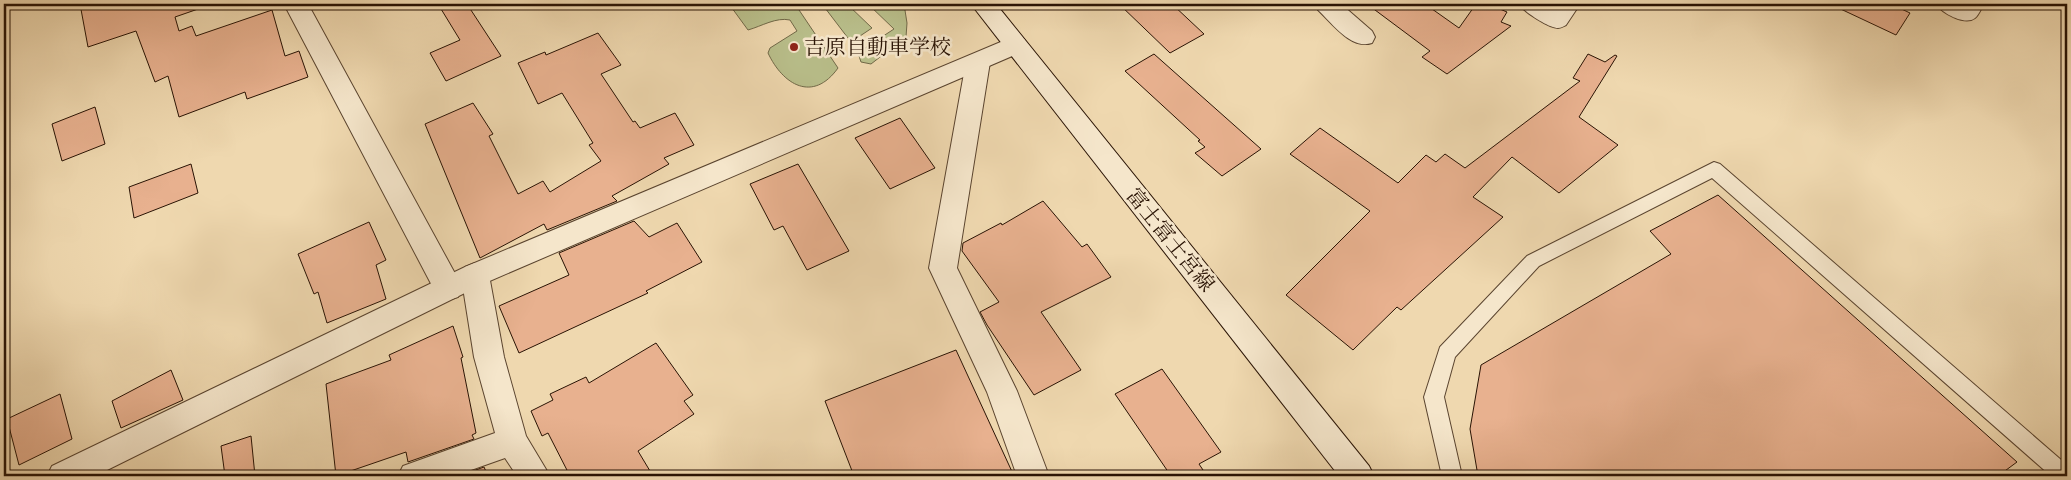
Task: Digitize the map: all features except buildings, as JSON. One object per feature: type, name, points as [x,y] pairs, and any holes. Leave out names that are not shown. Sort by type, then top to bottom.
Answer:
[{"type":"street","points":[[296,4],[448,288]]},
{"type":"street","name":"富士富士宮線","points":[[983,4],[1358,476]]},
{"type":"street","points":[[1326,4],[1364,37]]},
{"type":"street","points":[[1531,4],[1558,19],[1568,4]]},
{"type":"street","points":[[1948,4],[1966,12],[1972,4]]},
{"type":"street","points":[[63,476],[475,275],[1015,46]]},
{"type":"street","points":[[978,62],[943,268],[1002,391],[1033,476]]},
{"type":"street","points":[[475,275],[489,357],[512,441],[534,476]]},
{"type":"street","points":[[414,476],[512,441]]},
{"type":"lane","points":[[1452,476],[1434,397],[1447,353],[1533,261],[1714,169],[2065,476]]},
{"type":"green space","points":[[729,4],[795,4],[838,68],[828,79],[819,85],[799,86],[790,81],[774,64],[768,53],[770,48],[797,31],[790,20],[774,21],[748,30]]},
{"type":"green space","points":[[822,4],[847,4],[872,28],[851,42]]},
{"type":"green space","points":[[868,4],[904,4],[907,23],[906,37],[871,64],[861,62],[859,56],[865,48],[894,29]]},
{"type":"place","name":"吉原自動車学校","points":[[794,47]]}]
